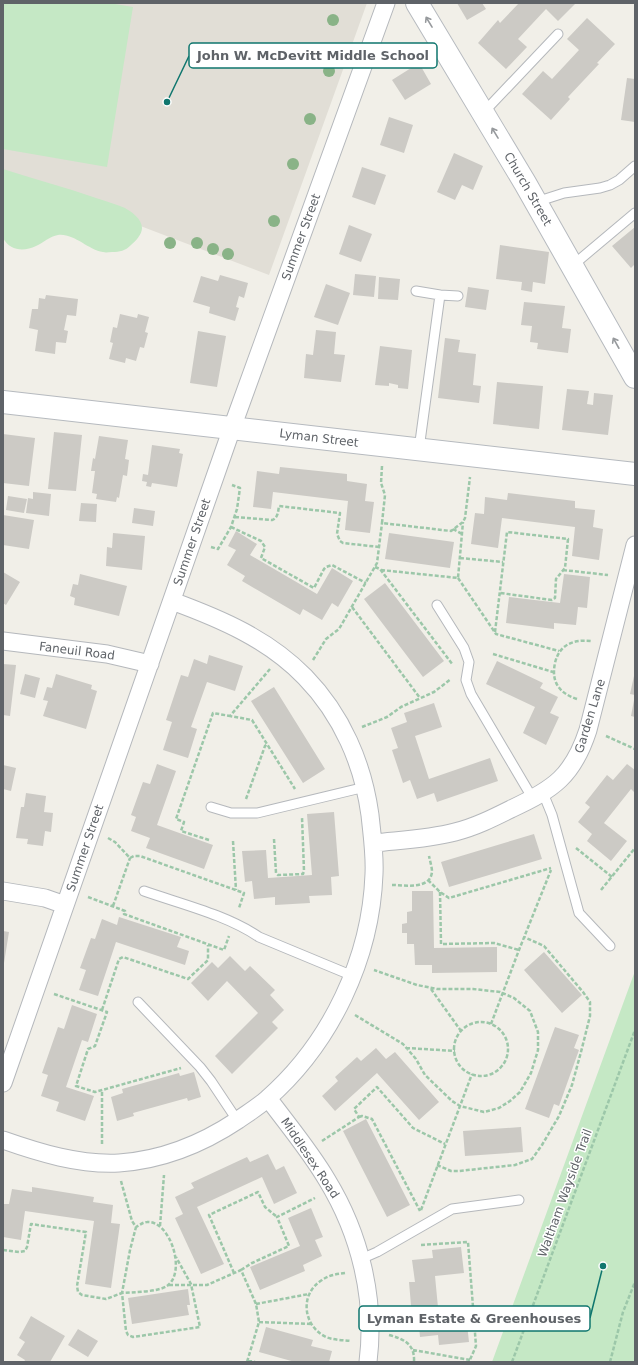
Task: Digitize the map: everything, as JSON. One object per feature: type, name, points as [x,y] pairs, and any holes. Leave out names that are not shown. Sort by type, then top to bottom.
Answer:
[{"type":"street","name":"Summer Street","points":[[3,1083],[232,428],[386,3]]},
{"type":"street","name":"Church Street","points":[[418,3],[536,202],[635,377]]},
{"type":"street","name":"Lyman Street","points":[[3,402],[635,474]]},
{"type":"street","name":"Garden Lane","points":[[374,843],[454,833],[485,822],[538,796],[554,786],[570,769],[584,743],[591,720],[635,545]]},
{"type":"street","points":[[3,1140],[41,1153],[60,1157],[82,1161],[119,1162],[158,1156],[201,1142],[237,1120],[268,1098],[301,1064],[314,1047],[346,993],[363,945],[371,907],[374,874],[374,843],[365,787],[355,755],[345,732],[306,677],[271,648],[255,637],[228,624],[172,602]]},
{"type":"street","name":"Faneuil Road","points":[[3,642],[107,654],[150,664]]},
{"type":"street","points":[[3,891],[45,898],[65,905]]},
{"type":"street","name":"Middlesex Road","points":[[268,1098],[327,1179],[348,1221],[364,1270],[370,1338],[368,1362]]},
{"type":"lane","points":[[483,113],[558,34]]},
{"type":"lane","points":[[536,202],[564,193],[600,188],[610,185],[619,180],[635,166]]},
{"type":"lane","points":[[572,266],[635,213]]},
{"type":"lane","points":[[416,291],[458,296]]},
{"type":"lane","points":[[419,449],[440,295]]},
{"type":"lane","points":[[437,605],[464,648],[469,662],[466,680],[470,694],[552,815],[579,913],[610,946]]},
{"type":"lane","points":[[211,807],[231,814],[257,813],[365,787]]},
{"type":"lane","points":[[144,891],[231,921],[246,928],[259,937],[353,976]]},
{"type":"lane","points":[[138,1002],[211,1080],[237,1120]]},
{"type":"lane","points":[[361,1259],[377,1252],[456,1208],[519,1200]]},
{"type":"path","points":[[313,660],[326,639],[339,629],[376,563],[385,495],[381,483],[382,462]]},
{"type":"path","points":[[471,473],[465,518],[463,522],[458,578],[496,634],[559,651]]},
{"type":"path","points":[[207,546],[218,549],[232,527],[237,509],[240,488],[228,483]]},
{"type":"path","points":[[235,517],[272,520],[278,516],[279,506],[340,513],[337,534],[340,541],[343,543],[379,547]]},
{"type":"path","points":[[382,523],[452,531],[463,522]]},
{"type":"path","points":[[232,527],[261,541],[265,547],[261,558],[314,588],[326,566],[332,565],[366,583]]},
{"type":"path","points":[[453,529],[462,534]]},
{"type":"path","points":[[495,632],[507,532],[568,539],[564,568],[556,579],[555,598],[552,600],[500,593]]},
{"type":"path","points":[[460,558],[504,562]]},
{"type":"path","points":[[374,567],[381,570],[458,578]]},
{"type":"path","points":[[381,570],[454,666]]},
{"type":"path","points":[[563,570],[612,575]]},
{"type":"path","points":[[352,607],[420,698]]},
{"type":"path","points":[[580,700],[568,696],[562,691],[557,684],[553,672],[559,651],[570,643],[584,640],[595,642]]},
{"type":"path","points":[[493,654],[553,672]]},
{"type":"path","points":[[230,716],[272,668]]},
{"type":"path","points":[[362,727],[387,717],[401,707],[434,692],[452,678]]},
{"type":"path","points":[[209,840],[181,831],[184,822],[176,819],[213,713],[252,720],[299,795]]},
{"type":"path","points":[[604,736],[635,749]]},
{"type":"path","points":[[241,814],[267,744]]},
{"type":"path","points":[[274,839],[276,873],[278,875],[303,874],[302,812]]},
{"type":"path","points":[[106,837],[115,842],[130,858]]},
{"type":"path","points":[[233,841],[236,890]]},
{"type":"path","points":[[571,843],[612,877]]},
{"type":"path","points":[[601,890],[635,848]]},
{"type":"path","points":[[390,885],[421,885],[428,880],[432,872],[429,853]]},
{"type":"path","points":[[130,858],[140,856],[244,893],[238,910]]},
{"type":"path","points":[[113,906],[130,858]]},
{"type":"path","points":[[428,880],[440,892],[449,898],[552,868],[491,1024]]},
{"type":"path","points":[[440,892],[441,944],[494,943],[519,950]]},
{"type":"path","points":[[85,896],[125,911],[124,914],[224,950],[229,935],[234,936]]},
{"type":"path","points":[[437,1165],[451,1171],[459,1171],[514,1166],[532,1159],[542,1146],[559,1116],[572,1085],[590,1016],[590,1002],[544,946],[524,937]]},
{"type":"path","points":[[102,1010],[119,959],[123,957],[188,980],[208,960],[208,945]]},
{"type":"path","points":[[352,1014],[403,1044],[416,1059],[425,1075],[460,1106],[484,1112],[500,1108],[520,1092],[531,1073],[538,1050],[538,1032],[530,1011],[514,998],[503,993],[473,989],[431,988],[417,985],[374,969]]},
{"type":"path","points":[[431,988],[461,1031]]},
{"type":"path","points":[[51,992],[106,1012],[95,1046],[88,1049],[76,1086],[94,1092],[197,1064]]},
{"type":"path","points":[[478,1022],[491,1024],[502,1031],[508,1048],[507,1057],[502,1066],[496,1072],[478,1076],[462,1068],[457,1061],[454,1051],[461,1031],[478,1022]]},
{"type":"path","name":"Waltham Wayside Trail","points":[[512,1362],[635,1030]]},
{"type":"path","points":[[406,1048],[454,1051]]},
{"type":"path","points":[[412,1233],[472,1074]]},
{"type":"path","points":[[359,1117],[354,1109],[377,1087],[413,1128],[445,1144]]},
{"type":"path","points":[[102,1090],[102,1145]]},
{"type":"path","points":[[322,1141],[359,1117],[362,1116],[372,1119],[420,1211]]},
{"type":"path","points":[[160,1226],[164,1172]]},
{"type":"path","points":[[121,1179],[132,1221],[136,1227]]},
{"type":"path","points":[[3,1250],[19,1252],[25,1250],[27,1247],[31,1224],[86,1232],[77,1286],[78,1292],[82,1295],[106,1299],[122,1293],[161,1289],[168,1285],[207,1285],[241,1270],[252,1263],[289,1246],[277,1217],[265,1207],[258,1192],[209,1215],[234,1273]]},
{"type":"path","points":[[277,1217],[317,1197]]},
{"type":"path","points":[[147,1221],[160,1226],[167,1236],[176,1257],[191,1284],[200,1327],[133,1337],[126,1331],[122,1293],[130,1250],[136,1227],[147,1221]]},
{"type":"path","points":[[386,1334],[401,1338],[413,1350],[470,1361],[476,1346],[468,1242],[417,1245]]},
{"type":"path","points":[[168,1285],[177,1266],[176,1257]]},
{"type":"path","points":[[241,1270],[256,1304],[259,1322],[248,1361],[256,1362]]},
{"type":"path","points":[[348,1272],[334,1274],[322,1279],[309,1294],[306,1309],[311,1324],[317,1331],[327,1338],[352,1342]]},
{"type":"path","points":[[610,1362],[623,1312],[635,1282]]},
{"type":"path","points":[[256,1304],[309,1294]]},
{"type":"path","points":[[259,1322],[311,1324]]},
{"type":"path","points":[[413,1350],[414,1362]]},
{"type":"shaded area","points":[[3,3],[367,3],[269,275],[67,198],[3,187]]},
{"type":"green space","points":[[3,3],[109,3],[133,7],[107,167],[3,149]]},
{"type":"green space","points":[[3,169],[73,190],[125,208],[138,219],[142,225],[141,233],[129,247],[118,252],[97,251],[64,235],[52,237],[31,248],[22,250],[13,248],[9,246],[3,238]]},
{"type":"green space","points":[[635,971],[635,1362],[492,1362]]},
{"type":"building","points":[[457,3],[482,3],[486,9],[467,20]]},
{"type":"building","points":[[519,3],[576,3],[558,21],[546,9],[518,39],[527,47],[506,69],[478,43],[498,20],[500,23]]},
{"type":"building","points":[[587,18],[615,44],[597,63],[599,64],[568,97],[570,99],[551,120],[522,94],[543,71],[552,79],[579,50],[567,39]]},
{"type":"building","points":[[419,63],[431,84],[405,100],[392,80]]},
{"type":"building","points":[[627,78],[635,79],[635,122],[621,120]]},
{"type":"building","points":[[389,117],[413,125],[404,153],[380,145]]},
{"type":"building","points":[[454,153],[483,166],[473,190],[462,185],[455,200],[437,192]]},
{"type":"building","points":[[362,167],[386,175],[375,205],[352,197]]},
{"type":"building","points":[[349,225],[372,234],[361,262],[339,254]]},
{"type":"building","points":[[635,227],[635,264],[631,268],[612,246]]},
{"type":"building","points":[[500,245],[549,252],[545,284],[533,282],[532,292],[521,290],[522,282],[496,279]]},
{"type":"building","points":[[355,274],[376,276],[374,297],[353,295]]},
{"type":"building","points":[[220,275],[248,283],[244,298],[239,296],[236,307],[239,308],[235,321],[209,313],[210,307],[193,302],[201,276],[218,281]]},
{"type":"building","points":[[379,277],[400,279],[398,300],[378,299]]},
{"type":"building","points":[[326,284],[350,293],[338,325],[314,317]]},
{"type":"building","points":[[468,287],[489,290],[486,310],[465,307]]},
{"type":"building","points":[[46,295],[78,299],[76,316],[67,315],[64,330],[68,331],[66,343],[56,342],[55,354],[35,351],[38,330],[29,328],[32,309],[38,309],[39,298],[45,299]]},
{"type":"building","points":[[524,302],[565,306],[562,328],[571,329],[568,353],[537,349],[538,343],[530,342],[532,326],[521,325]]},
{"type":"building","points":[[120,314],[137,318],[138,314],[149,317],[145,332],[148,333],[144,348],[140,347],[136,361],[126,358],[125,363],[109,359],[113,343],[110,342],[113,327],[117,328]]},
{"type":"building","points":[[316,330],[336,332],[334,354],[345,355],[341,382],[304,378],[306,354],[313,355]]},
{"type":"building","points":[[198,331],[226,336],[217,387],[190,383]]},
{"type":"building","points":[[445,338],[460,340],[458,352],[476,354],[473,385],[481,386],[479,403],[438,398]]},
{"type":"building","points":[[380,346],[412,350],[408,389],[398,388],[398,385],[389,383],[389,386],[375,385]]},
{"type":"building","points":[[497,382],[543,386],[539,429],[493,424]]},
{"type":"building","points":[[567,389],[589,391],[587,404],[593,405],[594,393],[613,395],[608,435],[562,430]]},
{"type":"building","points":[[54,432],[82,435],[76,491],[48,489]]},
{"type":"building","points":[[3,434],[35,438],[29,486],[3,483]]},
{"type":"building","points":[[99,436],[128,440],[125,459],[129,460],[127,476],[123,475],[119,498],[117,497],[116,502],[96,499],[97,494],[92,493],[95,471],[91,471],[93,458],[95,459]]},
{"type":"building","points":[[152,445],[180,449],[179,453],[183,454],[177,487],[152,483],[151,487],[146,486],[147,482],[142,481],[143,474],[148,475]]},
{"type":"building","points":[[280,467],[347,474],[347,481],[367,484],[365,501],[374,502],[370,533],[345,530],[348,501],[273,492],[271,509],[253,507],[257,471],[279,474]]},
{"type":"building","points":[[33,492],[51,494],[49,516],[26,513],[28,498],[33,499]]},
{"type":"building","points":[[508,493],[575,501],[575,508],[595,510],[593,527],[603,529],[599,560],[572,556],[575,527],[502,518],[498,548],[471,544],[475,513],[484,514],[485,497],[507,500]]},
{"type":"building","points":[[8,496],[27,499],[24,513],[6,510]]},
{"type":"building","points":[[81,503],[97,504],[96,522],[79,521]]},
{"type":"building","points":[[134,508],[155,511],[153,526],[132,523]]},
{"type":"building","points":[[3,515],[34,520],[29,549],[3,545]]},
{"type":"building","points":[[236,531],[257,544],[250,555],[317,594],[332,568],[353,581],[338,607],[332,603],[322,620],[303,609],[300,615],[242,581],[245,576],[227,565],[236,550],[228,546]]},
{"type":"building","points":[[113,533],[145,536],[142,570],[106,566],[107,547],[112,548]]},
{"type":"building","points":[[389,533],[454,542],[450,568],[385,559]]},
{"type":"building","points":[[3,572],[20,582],[6,605],[3,603]]},
{"type":"building","points":[[80,574],[127,586],[119,616],[74,605],[75,598],[70,596],[73,584],[78,585]]},
{"type":"building","points":[[564,574],[590,577],[587,608],[578,607],[576,625],[554,623],[554,629],[506,623],[509,597],[560,603]]},
{"type":"building","points":[[385,583],[444,661],[423,677],[364,599]]},
{"type":"building","points":[[209,655],[243,666],[235,691],[207,682],[191,727],[197,729],[188,758],[163,750],[172,722],[166,720],[181,675],[188,677],[194,659],[207,664]]},
{"type":"building","points":[[497,661],[543,683],[540,688],[558,697],[550,713],[559,717],[546,745],[523,733],[535,707],[486,684]]},
{"type":"building","points":[[3,664],[16,665],[10,716],[3,715]]},
{"type":"building","points":[[25,674],[40,678],[35,698],[20,694]]},
{"type":"building","points":[[56,674],[92,685],[91,689],[97,691],[86,729],[43,716],[48,701],[43,700],[47,687],[52,688]]},
{"type":"building","points":[[635,676],[635,695],[630,694]]},
{"type":"building","points":[[274,687],[325,769],[303,783],[251,701]]},
{"type":"building","points":[[634,700],[635,701],[635,717],[631,716]]},
{"type":"building","points":[[434,703],[442,727],[415,736],[429,779],[490,758],[498,781],[437,802],[434,793],[417,799],[410,780],[403,783],[392,750],[398,748],[391,728],[407,722],[404,713]]},
{"type":"building","points":[[157,764],[176,771],[157,825],[213,845],[204,869],[146,848],[150,838],[131,831],[136,817],[131,815],[143,782],[150,784]]},
{"type":"building","points":[[627,764],[635,770],[635,793],[631,789],[604,823],[627,841],[611,861],[587,841],[592,834],[578,822],[590,807],[585,803],[607,775],[613,780]]},
{"type":"building","points":[[3,765],[16,768],[11,791],[3,789]]},
{"type":"building","points":[[26,793],[46,796],[44,812],[53,813],[51,832],[45,831],[43,846],[27,844],[28,839],[16,838],[21,807],[24,807]]},
{"type":"building","points":[[334,812],[339,876],[331,877],[332,895],[309,896],[310,903],[275,905],[275,897],[254,899],[252,881],[245,882],[242,851],[266,850],[268,878],[312,875],[307,814]]},
{"type":"building","points":[[534,834],[542,859],[449,887],[441,862]]},
{"type":"building","points":[[412,891],[433,891],[434,948],[497,947],[497,972],[432,973],[432,965],[415,965],[414,944],[407,944],[407,933],[402,933],[402,924],[407,923],[407,912],[412,911]]},
{"type":"building","points":[[119,917],[181,937],[177,947],[189,951],[185,965],[116,942],[98,996],[79,990],[86,970],[80,968],[91,938],[95,939],[102,919],[117,925]]},
{"type":"building","points":[[3,931],[9,932],[4,963],[3,963]]},
{"type":"building","points":[[544,952],[582,995],[562,1013],[524,970]]},
{"type":"building","points":[[230,956],[245,971],[250,966],[275,990],[270,995],[284,1010],[272,1022],[278,1028],[232,1074],[215,1056],[258,1013],[227,981],[208,1001],[191,983],[212,962],[218,968]]},
{"type":"building","points":[[72,1005],[97,1014],[88,1042],[82,1040],[66,1087],[94,1096],[85,1121],[56,1111],[59,1102],[41,1096],[48,1075],[42,1073],[58,1027],[64,1029]]},
{"type":"building","points":[[555,1027],[579,1035],[574,1048],[579,1050],[559,1106],[554,1104],[549,1118],[525,1109]]},
{"type":"building","points":[[376,1048],[386,1059],[395,1052],[439,1102],[419,1120],[377,1073],[335,1111],[322,1096],[338,1081],[335,1077],[357,1057],[361,1061]]},
{"type":"building","points":[[194,1072],[201,1097],[188,1101],[187,1098],[133,1113],[134,1116],[117,1121],[111,1097],[123,1093],[122,1089],[179,1073],[180,1076]]},
{"type":"building","points":[[366,1119],[410,1205],[387,1217],[343,1131]]},
{"type":"building","points":[[521,1127],[523,1152],[465,1156],[463,1131]]},
{"type":"building","points":[[268,1154],[276,1170],[284,1166],[297,1193],[274,1204],[262,1177],[197,1207],[224,1264],[201,1274],[175,1218],[183,1214],[175,1197],[194,1188],[191,1183],[247,1157],[250,1162]]},
{"type":"building","points":[[32,1187],[94,1197],[93,1202],[113,1205],[111,1223],[120,1224],[111,1288],[85,1284],[94,1221],[25,1211],[21,1240],[3,1237],[3,1204],[9,1204],[12,1189],[32,1192]]},
{"type":"building","points":[[311,1208],[323,1237],[315,1240],[322,1256],[303,1265],[305,1271],[260,1290],[250,1267],[300,1246],[288,1218]]},
{"type":"building","points":[[461,1247],[464,1273],[435,1276],[439,1318],[466,1315],[469,1342],[439,1345],[438,1335],[420,1337],[418,1316],[412,1317],[409,1282],[415,1282],[412,1260],[433,1258],[432,1250]]},
{"type":"building","points":[[188,1289],[190,1305],[187,1305],[189,1315],[132,1324],[128,1298]]},
{"type":"building","points":[[31,1316],[65,1336],[50,1362],[24,1362],[25,1360],[17,1355],[25,1342],[19,1338]]},
{"type":"building","points":[[266,1327],[313,1340],[311,1346],[332,1351],[329,1362],[295,1362],[259,1352]]},
{"type":"building","points":[[78,1329],[98,1341],[88,1357],[68,1345]]},
{"type":"place","name":"John W. McDevitt Middle School","points":[[167,102]]},
{"type":"place","name":"Lyman Estate & Greenhouses","points":[[603,1266]]}]
